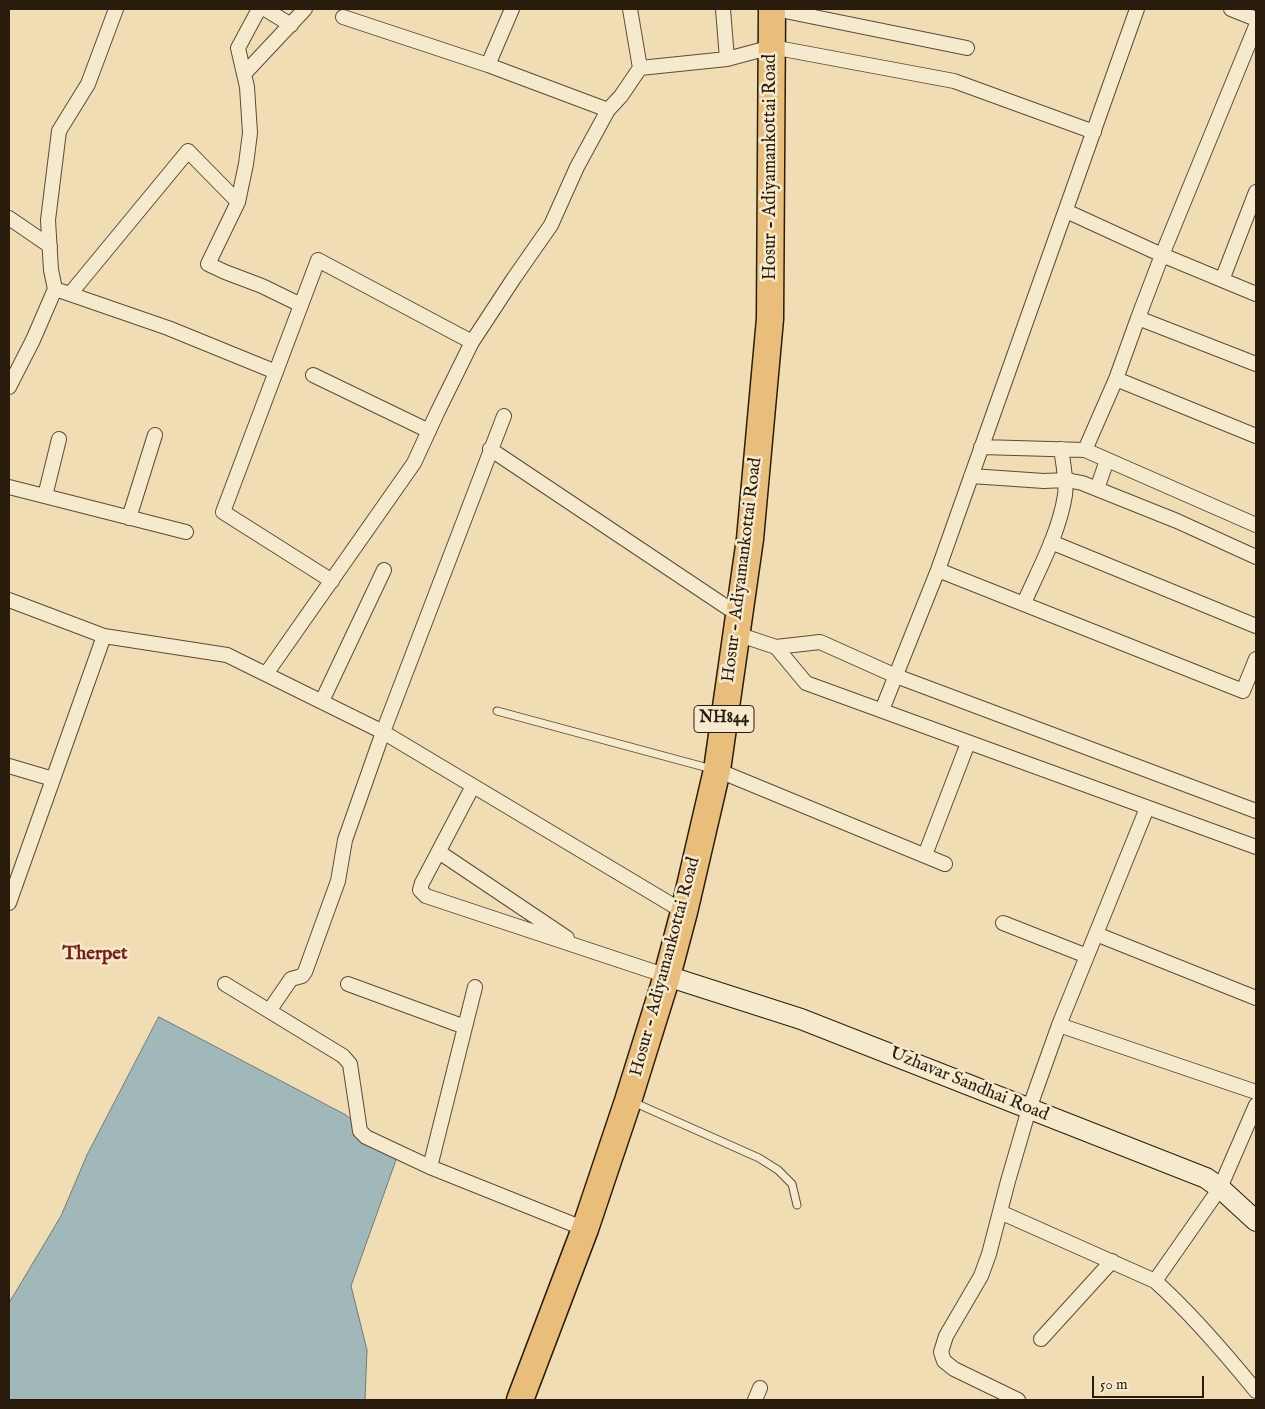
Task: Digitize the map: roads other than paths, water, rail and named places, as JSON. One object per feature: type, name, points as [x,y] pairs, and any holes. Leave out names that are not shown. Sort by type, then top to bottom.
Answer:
[{"type":"highway","name":"Hosur - Adiyamankottai Road","points":[[520,1400],[585,1229],[628,1101],[667,976],[717,770],[750,539],[770,319],[773,9]]},
{"type":"main road","name":"Uzhavar Sandhai Road","points":[[667,976],[801,1019],[1206,1178],[1220,1188],[1256,1221]]},
{"type":"street","points":[[9,387],[56,289],[51,270],[48,220],[59,131],[88,84],[116,9]]},
{"type":"street","points":[[259,9],[238,48],[247,87],[250,133],[238,202],[208,264],[262,286],[301,305]]},
{"type":"street","points":[[265,9],[291,25]]},
{"type":"street","points":[[244,74],[305,9]]},
{"type":"street","points":[[488,65],[512,9]]},
{"type":"street","points":[[266,674],[414,463],[472,342],[552,225],[577,167],[608,110],[622,96],[640,68],[630,9]]},
{"type":"street","points":[[723,9],[726,59]]},
{"type":"street","points":[[773,9],[967,48]]},
{"type":"street","points":[[882,710],[938,570],[1138,9]]},
{"type":"street","points":[[1231,9],[1256,19]]},
{"type":"street","points":[[343,17],[488,65],[608,110]]},
{"type":"street","points":[[1084,450],[1116,379],[1162,255],[1256,26]]},
{"type":"street","points":[[640,68],[726,59],[772,47],[954,81],[1094,132]]},
{"type":"street","points":[[70,294],[188,151],[238,202]]},
{"type":"street","points":[[1222,280],[1256,192]]},
{"type":"street","points":[[1066,211],[1162,255],[1256,294]]},
{"type":"street","points":[[9,218],[50,246]]},
{"type":"street","points":[[332,581],[223,512],[318,260],[472,342]]},
{"type":"street","points":[[56,289],[168,328],[276,372]]},
{"type":"street","points":[[1138,318],[1256,364]]},
{"type":"street","points":[[314,375],[429,431]]},
{"type":"street","points":[[1116,379],[1256,436]]},
{"type":"street","points":[[269,1011],[291,979],[302,976],[305,972],[338,881],[345,840],[383,732],[504,416]]},
{"type":"street","points":[[129,518],[155,435]]},
{"type":"street","points":[[46,496],[60,439]]},
{"type":"street","points":[[981,447],[1084,450],[1256,525]]},
{"type":"street","points":[[490,449],[739,625],[776,647],[806,683],[1256,847]]},
{"type":"street","points":[[1024,603],[1051,542],[1064,501],[1061,449]]},
{"type":"street","points":[[1097,489],[1107,460]]},
{"type":"street","points":[[970,476],[1044,481],[1064,480],[1082,483],[1177,521],[1256,557]]},
{"type":"street","points":[[9,487],[186,532]]},
{"type":"street","points":[[1051,542],[1256,626]]},
{"type":"street","points":[[322,701],[384,570]]},
{"type":"street","points":[[938,570],[1127,646],[1243,690],[1256,659]]},
{"type":"street","points":[[9,600],[104,636],[227,655],[383,732],[684,912]]},
{"type":"street","points":[[9,903],[104,636]]},
{"type":"street","points":[[776,647],[820,642],[896,676],[1256,811]]},
{"type":"street","points":[[925,855],[968,743]]},
{"type":"street","points":[[9,766],[53,779]]},
{"type":"street","points":[[717,770],[946,864]]},
{"type":"street","points":[[472,786],[422,883],[420,890],[426,896],[667,976]]},
{"type":"street","points":[[1018,1400],[954,1369],[944,1361],[941,1352],[946,1336],[981,1276],[989,1254],[1029,1109],[1059,1025],[1147,808]]},
{"type":"street","points":[[439,852],[582,948]]},
{"type":"street","points":[[1003,923],[1087,956]]},
{"type":"street","points":[[1096,934],[1256,998]]},
{"type":"street","points":[[224,984],[343,1056],[350,1064],[360,1131],[366,1137],[430,1167],[585,1229]]},
{"type":"street","points":[[348,984],[465,1027]]},
{"type":"street","points":[[430,1167],[476,987]]},
{"type":"street","points":[[1059,1025],[1256,1092]]},
{"type":"street","points":[[1154,1281],[1220,1188],[1256,1104]]},
{"type":"street","points":[[1000,1212],[1154,1281],[1208,1335],[1256,1392]]},
{"type":"street","points":[[1042,1339],[1112,1261]]},
{"type":"lane","points":[[497,711],[717,770]]},
{"type":"lane","points":[[628,1101],[759,1158],[778,1170],[792,1184],[797,1205]]},
{"type":"water","points":[[159,1017],[346,1115],[396,1160],[351,1286],[367,1350],[365,1400],[9,1400],[9,1303],[61,1216],[87,1155]]},
{"type":"district","name":"Therpet","points":[[95,955]]}]
